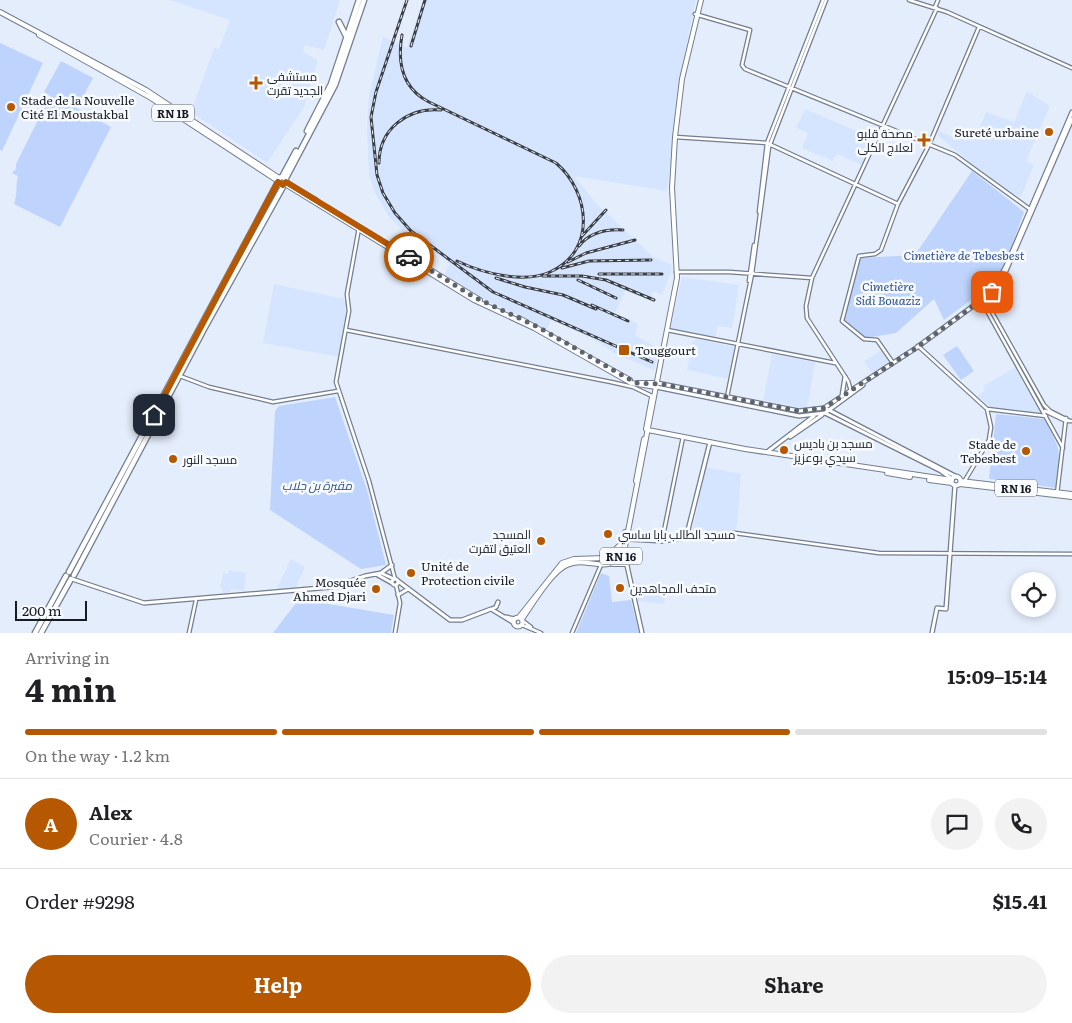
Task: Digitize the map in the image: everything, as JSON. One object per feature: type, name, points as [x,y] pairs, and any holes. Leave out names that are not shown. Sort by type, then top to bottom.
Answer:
[{"type":"highway","points":[[36,633],[71,576],[180,376],[327,93],[359,0]]},
{"type":"highway","points":[[41,633],[335,84],[364,0]]},
{"type":"highway","points":[[338,22],[344,28],[347,37]]},
{"type":"main road","points":[[647,429],[677,272],[670,194],[674,137],[682,76],[700,0]]},
{"type":"main road","name":"RN 1B","points":[[0,14],[146,90],[282,181]]},
{"type":"main road","points":[[1031,210],[1072,112]]},
{"type":"main road","points":[[767,452],[992,292],[1006,266],[1072,119]]},
{"type":"main road","points":[[282,181],[468,294],[538,327],[633,382],[799,411],[824,411],[838,416],[957,477],[958,482],[949,554],[946,609],[937,608],[932,633]]},
{"type":"main road","points":[[841,398],[845,377]]},
{"type":"main road","points":[[655,385],[799,416],[815,415]]},
{"type":"main road","points":[[782,441],[815,415],[837,404],[854,390]]},
{"type":"main road","points":[[837,404],[836,411],[838,416]]},
{"type":"main road","points":[[824,411],[945,476]]},
{"type":"main road","points":[[799,416],[802,420],[801,426]]},
{"type":"main road","name":"RN 16","points":[[519,622],[552,578],[564,566],[576,562],[601,565],[613,564],[624,552],[624,538],[647,429],[767,452],[958,482],[1072,495]]},
{"type":"main road","points":[[624,538],[662,541],[686,538],[710,442]]},
{"type":"main road","name":"RN 16","points":[[814,459],[945,476],[958,482],[1057,493]]},
{"type":"main road","name":"RN 16","points":[[519,622],[562,563],[574,559],[603,560],[614,553],[624,538]]},
{"type":"main road","points":[[624,552],[642,633]]},
{"type":"main road","points":[[613,564],[627,564]]},
{"type":"main road","points":[[71,576],[81,582],[140,603],[332,587],[381,573],[392,565]]},
{"type":"main road","points":[[381,573],[408,589],[450,620],[462,620],[496,607],[498,602]]},
{"type":"main road","points":[[376,574],[395,581]]},
{"type":"main road","points":[[398,596],[408,589]]},
{"type":"main road","points":[[491,609],[519,622]]},
{"type":"main road","points":[[519,622],[521,633]]},
{"type":"main road","points":[[516,633],[519,622]]},
{"type":"street","points":[[727,398],[751,273],[768,144],[825,0]]},
{"type":"street","points":[[909,0],[936,8],[1072,68]]},
{"type":"street","points":[[854,390],[807,318],[806,306],[812,278],[883,125],[938,0]]},
{"type":"street","points":[[696,14],[750,30],[743,68],[958,157],[1031,210]]},
{"type":"street","points":[[893,363],[877,340],[864,339],[842,321],[859,256],[874,255],[880,250],[898,204],[929,145],[979,27]]},
{"type":"street","points":[[674,137],[768,144],[898,204]]},
{"type":"street","points":[[359,228],[347,294],[349,311],[337,374],[338,391],[370,481],[392,565],[399,607],[395,633]]},
{"type":"street","points":[[677,272],[751,273],[812,278]]},
{"type":"street","points":[[983,299],[1063,448]]},
{"type":"street","points":[[983,299],[1044,405],[1050,411],[1068,420]]},
{"type":"street","points":[[346,330],[605,380],[633,387],[653,397]]},
{"type":"street","points":[[666,330],[836,363]]},
{"type":"street","points":[[918,346],[987,409],[990,421],[990,437],[970,473],[958,482]]},
{"type":"street","points":[[180,376],[209,387],[274,402],[338,391]]},
{"type":"street","points":[[987,409],[1046,416]]},
{"type":"street","points":[[1044,410],[1068,420]]},
{"type":"street","points":[[1057,493],[1068,420]]},
{"type":"street","points":[[662,541],[683,437]]},
{"type":"street","points":[[686,538],[735,533],[870,552],[1072,554]]},
{"type":"street","points":[[572,633],[601,565]]},
{"type":"street","points":[[189,633],[194,600]]},
{"type":"street","points":[[519,622],[541,633]]},
{"type":"shaded area","name":"مستشفى الجديد تقرت","points":[[170,0],[340,0],[324,50],[305,45],[303,52],[318,60],[304,107],[267,163],[191,112],[214,48],[219,49],[230,20]]},
{"type":"shaded area","points":[[423,0],[696,0],[680,74],[667,191],[574,176],[595,202],[652,256],[672,265],[662,295],[653,291],[651,298],[626,289],[615,313],[638,324],[635,335],[659,349],[654,370],[616,354],[593,339],[551,320],[547,329],[476,296],[443,276],[450,264],[428,246],[425,249],[405,234],[388,215],[375,193],[369,175],[367,125],[369,95],[383,37],[407,48]]},
{"type":"shaded area","points":[[1027,91],[1050,106],[1026,161],[1034,165],[1021,197],[1004,190],[937,135],[939,131],[957,139],[959,134],[974,140],[986,112],[1014,122]]},
{"type":"shaded area","points":[[805,109],[873,138],[862,165],[837,154],[833,161],[802,148],[808,133],[796,128]]},
{"type":"shaded area","points":[[682,277],[739,285],[732,328],[718,326],[715,338],[670,329]]},
{"type":"shaded area","points":[[274,284],[344,299],[348,307],[339,357],[263,343]]},
{"type":"shaded area","points":[[697,339],[735,347],[728,379],[687,370],[692,342]]},
{"type":"shaded area","points":[[882,350],[890,362],[873,374],[864,361]]},
{"type":"shaded area","points":[[772,354],[815,362],[807,409],[763,400]]},
{"type":"shaded area","points":[[1016,367],[1040,411],[1039,414],[995,411],[977,396],[985,390],[983,386]]},
{"type":"shaded area","points":[[706,467],[741,474],[737,524],[734,533],[691,537]]},
{"type":"shaded area","points":[[291,559],[305,567],[295,589],[276,590]]},
{"type":"shaded area","points":[[229,570],[246,573],[244,591],[232,589],[230,592],[223,593],[222,588],[220,588],[223,573],[228,574]]},
{"type":"shaded area","points":[[636,583],[666,588],[664,604],[638,601],[634,585]]},
{"type":"green space","name":"Stade de la Nouvelle Cité El Moustakbal","points":[[0,43],[43,63],[2,151],[0,150]]},
{"type":"green space","points":[[61,61],[93,78],[77,108],[111,127],[60,227],[14,204],[18,176],[12,173],[16,169],[16,164],[50,96],[44,92]]},
{"type":"green space","name":"Cimetière de Tebesbest","points":[[972,171],[1024,212],[1000,278],[944,320],[934,299],[896,333],[866,338],[844,321],[860,258],[915,255]]},
{"type":"green space","points":[[957,346],[974,371],[961,380],[943,355]]},
{"type":"green space","name":"مقبرة بن جلاب","points":[[335,397],[367,490],[386,565],[361,569],[270,510],[275,411],[279,406]]},
{"type":"green space","name":"Stade de Tebesbest","points":[[996,414],[1044,419],[1059,452],[1057,488],[989,479]]},
{"type":"green space","points":[[601,573],[609,576],[612,602],[631,600],[639,633],[576,633]]},
{"type":"green space","points":[[299,599],[394,615],[391,633],[273,633]]},
{"type":"railway","points":[[407,0],[376,92],[371,117],[377,175],[383,193],[395,213],[411,231],[493,292],[652,362]]},
{"type":"railway","points":[[411,46],[425,0]]},
{"type":"railway","points":[[402,35],[401,65],[407,82],[413,90],[429,102],[556,163],[576,189],[581,205],[583,220],[582,236],[576,250],[565,262],[550,272],[528,277],[503,276],[457,261]]},
{"type":"railway","points":[[379,163],[380,151],[384,140],[390,130],[398,123],[407,116],[417,112],[441,110]]},
{"type":"railway","points":[[582,236],[606,210]]},
{"type":"railway","points":[[579,246],[588,237],[599,232],[623,230]]},
{"type":"railway","points":[[568,262],[586,253],[635,240]]},
{"type":"railway","points":[[562,268],[589,261],[651,260]]},
{"type":"railway","points":[[599,274],[662,274]]},
{"type":"railway","points":[[543,276],[582,276],[606,280],[654,300]]},
{"type":"railway","points":[[496,278],[525,287],[563,295],[596,309]]},
{"type":"railway","points":[[578,280],[616,298]]},
{"type":"railway","points":[[592,305],[628,321]]},
{"type":"way so far","points":[[409,257],[474,297],[538,327],[633,382],[661,384],[799,411],[822,410],[916,348],[992,292]]},
{"type":"place","name":"مستشفى الجديد تقرت","points":[[256,83]]},
{"type":"place","name":"Stade de la Nouvelle Cité El Moustakbal","points":[[11,107]]},
{"type":"place","name":"Sureté urbaine","points":[[1049,132]]},
{"type":"place","name":"مصحة قلبو لعلاج الكلى","points":[[924,140]]},
{"type":"place","name":"Touggourt","points":[[624,350]]},
{"type":"place","name":"مسجد بن باديس سيدي بوعزيز","points":[[784,450]]},
{"type":"place","name":"Stade de Tebesbest","points":[[1026,451]]},
{"type":"place","name":"مسجد النور","points":[[173,459]]},
{"type":"place","name":"مسجد الطالب بابا ساسي","points":[[608,534]]},
{"type":"place","name":"المسجد العتيق لتقرت","points":[[541,541]]},
{"type":"place","name":"Unité de Protection civile","points":[[411,573]]},
{"type":"place","name":"متحف المجاهدين","points":[[620,588]]},
{"type":"place","name":"Mosquée Ahmed Djari","points":[[376,589]]},
{"type":"route","points":[[154,415],[278,182],[280,185],[283,185],[286,182],[409,257]]},
{"type":"park label","name":"Cimetière Sidi Bouaziz","points":[[888,293]]}]
